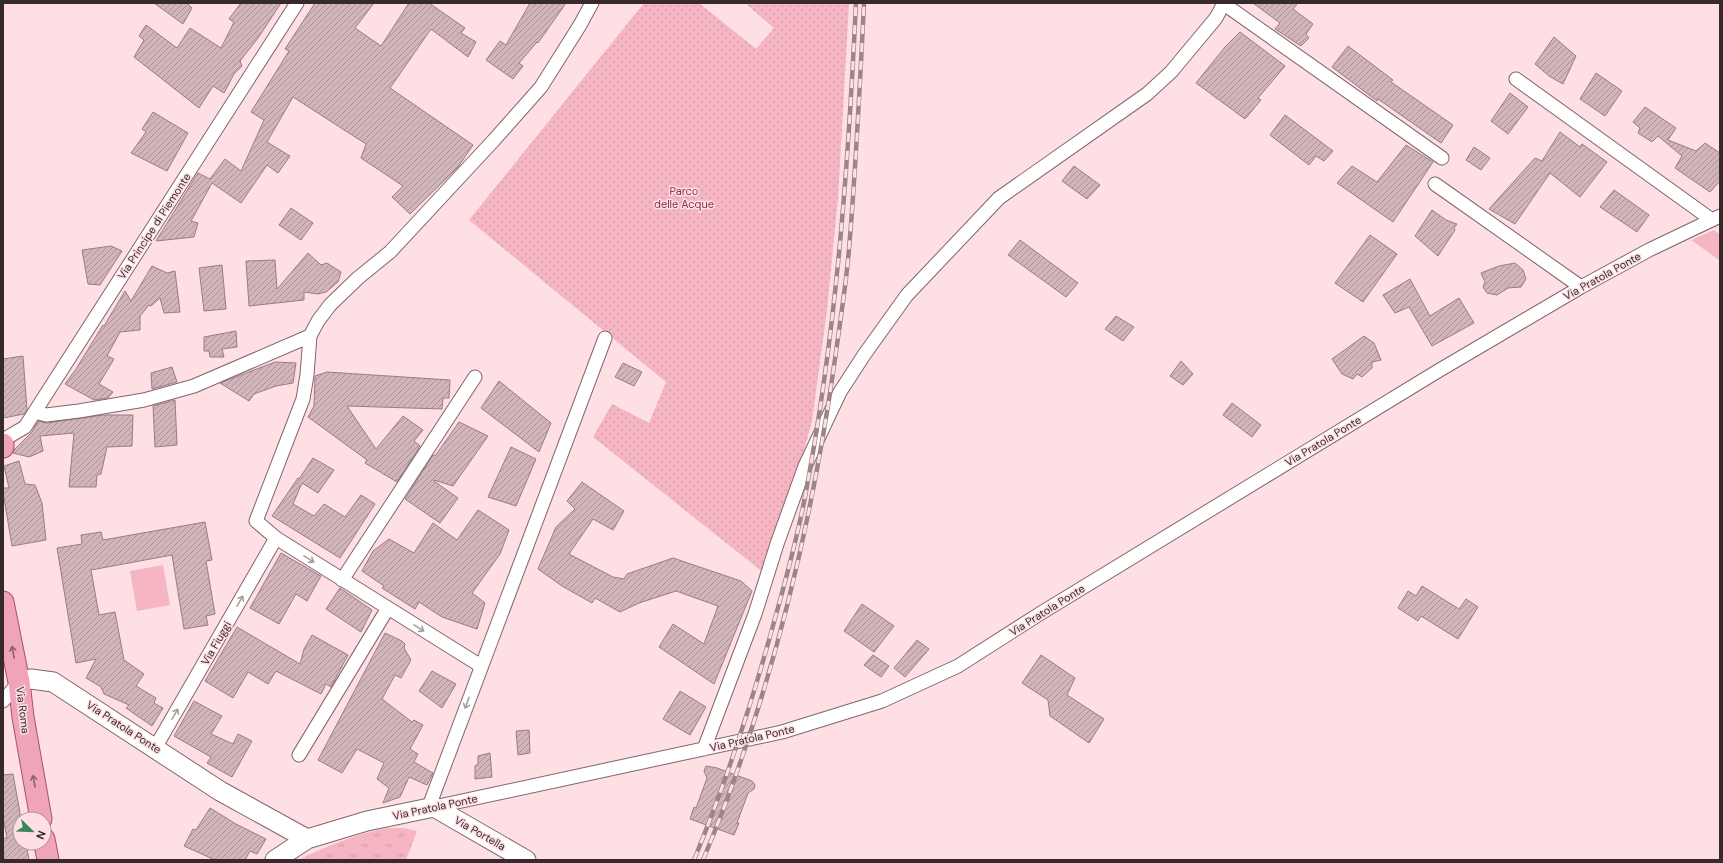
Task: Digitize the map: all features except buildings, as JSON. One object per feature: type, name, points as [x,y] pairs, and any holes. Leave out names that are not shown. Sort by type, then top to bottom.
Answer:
[{"type":"main road","name":"Via Roma","points":[[3,602],[19,682],[23,717],[40,811]]},
{"type":"main road","name":"Via Pratola Ponte","points":[[19,682],[31,679],[53,682],[220,790],[307,839]]},
{"type":"main road","name":"Via Pratola Ponte","points":[[275,860],[307,839],[367,821],[431,808]]},
{"type":"main road","name":"Via Portella","points":[[431,808],[526,860]]},
{"type":"street","name":"Via Principe di Piemonte","points":[[3,440],[25,427],[298,3]]},
{"type":"street","points":[[481,666],[276,538],[256,521],[303,399],[307,375],[310,336],[318,320],[330,305],[358,278],[390,252],[541,87],[592,3]]},
{"type":"street","points":[[704,749],[755,614],[777,544],[805,466],[840,392],[864,355],[907,296],[999,198],[1147,94],[1171,72],[1216,18],[1224,3],[1442,158]]},
{"type":"street","points":[[1516,79],[1716,218]]},
{"type":"street","points":[[1435,184],[1581,287]]},
{"type":"street","name":"Via Pratola Ponte","points":[[431,808],[782,732],[882,701],[958,666],[1047,608],[1438,370],[1581,287],[1649,250],[1716,218]]},
{"type":"street","points":[[35,412],[46,415],[59,414],[144,400],[194,386],[310,336]]},
{"type":"street","points":[[431,808],[481,666],[605,338]]},
{"type":"street","points":[[342,580],[475,377]]},
{"type":"street","name":"Via Fiuggi","points":[[155,748],[276,538]]},
{"type":"street","points":[[299,755],[388,608]]},
{"type":"street","points":[[3,701],[19,682]]},
{"type":"green space","name":"Parco delle Acque","points":[[644,3],[699,3],[756,49],[774,28],[745,3],[849,3],[838,198],[827,310],[812,421],[799,469],[764,573],[593,437],[612,404],[649,423],[666,382],[469,220]]},
{"type":"green space","points":[[1714,230],[1720,235],[1719,260],[1691,240]]},
{"type":"green space","points":[[163,565],[170,605],[137,611],[130,571]]},
{"type":"green space","points":[[386,828],[403,828],[417,831],[406,860],[299,860],[342,841]]},
{"type":"railway","points":[[694,860],[728,772],[757,682],[786,577],[804,502],[824,378],[839,253],[849,128],[856,3]]},
{"type":"railway","points":[[703,860],[727,800],[749,738],[768,676],[785,614],[814,487],[835,359],[848,263],[856,157],[864,3]]}]
